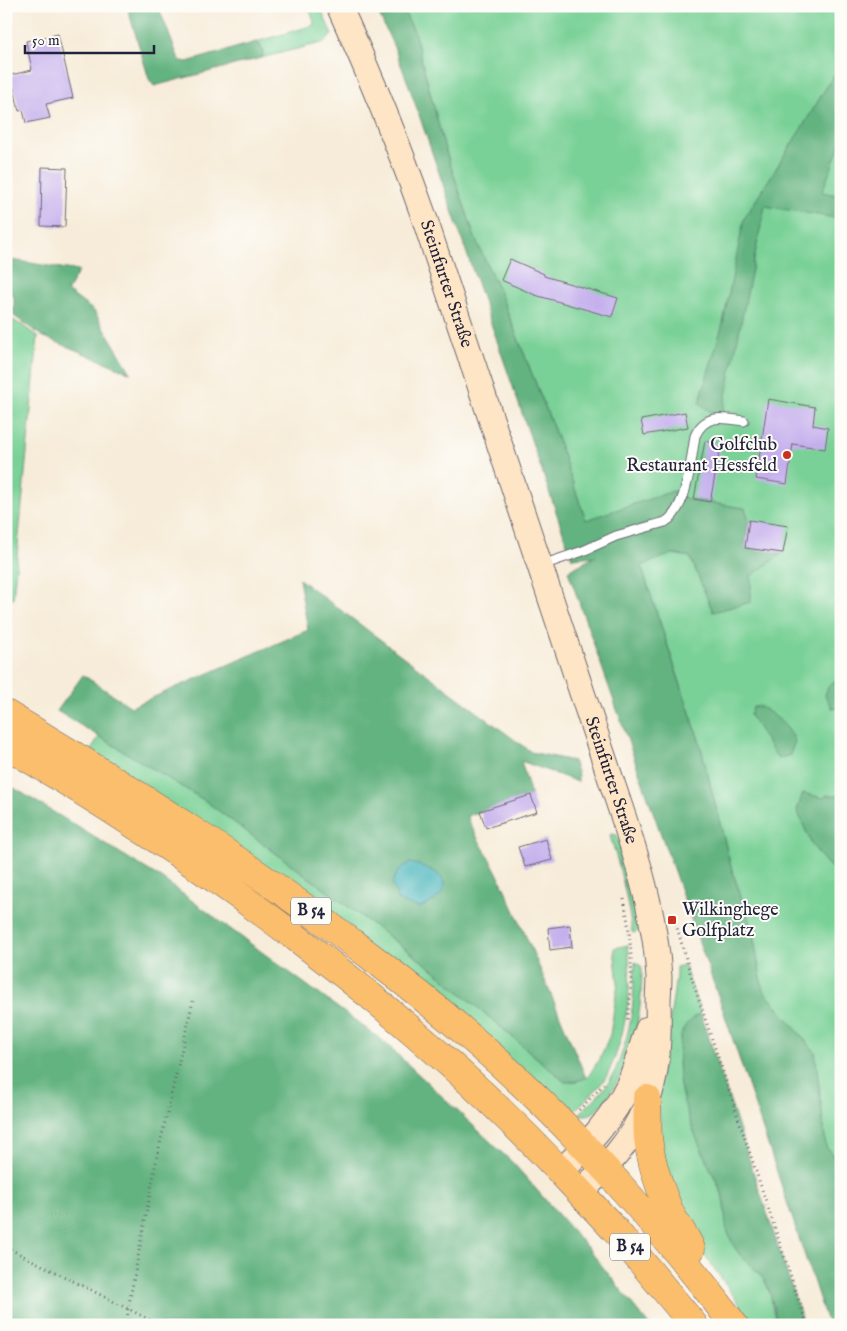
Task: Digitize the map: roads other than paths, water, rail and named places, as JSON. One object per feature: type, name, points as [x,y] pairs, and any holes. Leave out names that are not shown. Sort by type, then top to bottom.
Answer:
[{"type":"main road","name":"Steinfurter Straße","points":[[339,6],[380,100],[442,270],[624,818],[647,902],[655,943],[659,978],[658,1041],[652,1085],[645,1107],[631,1134],[615,1157],[580,1192]]},
{"type":"main road","name":"B 54","points":[[6,714],[204,838],[333,927],[422,995],[483,1047],[564,1124],[631,1197],[734,1325]]},
{"type":"main road","name":"B 54","points":[[6,745],[135,824],[214,878],[360,988],[428,1045],[492,1103],[561,1172],[645,1264],[694,1325]]},
{"type":"main road","name":"Steinfurter Straße","points":[[561,1172],[585,1147],[621,1099],[629,1083],[658,1001]]},
{"type":"main road","points":[[648,1099],[648,1137],[659,1183],[672,1215],[688,1240],[706,1288]]},
{"type":"lane","points":[[539,566],[616,536],[669,520],[676,511],[683,496],[695,436],[700,427],[709,420],[716,418],[744,421]]},
{"type":"water","points":[[410,863],[434,871],[443,880],[443,891],[439,896],[420,908],[397,900],[396,892],[392,885],[398,872]]},
{"type":"place","name":"Golfclub Restaurant Hessfeld","points":[[787,455]]},
{"type":"place","name":"Wilkinghege Golfplatz","points":[[672,920]]}]
